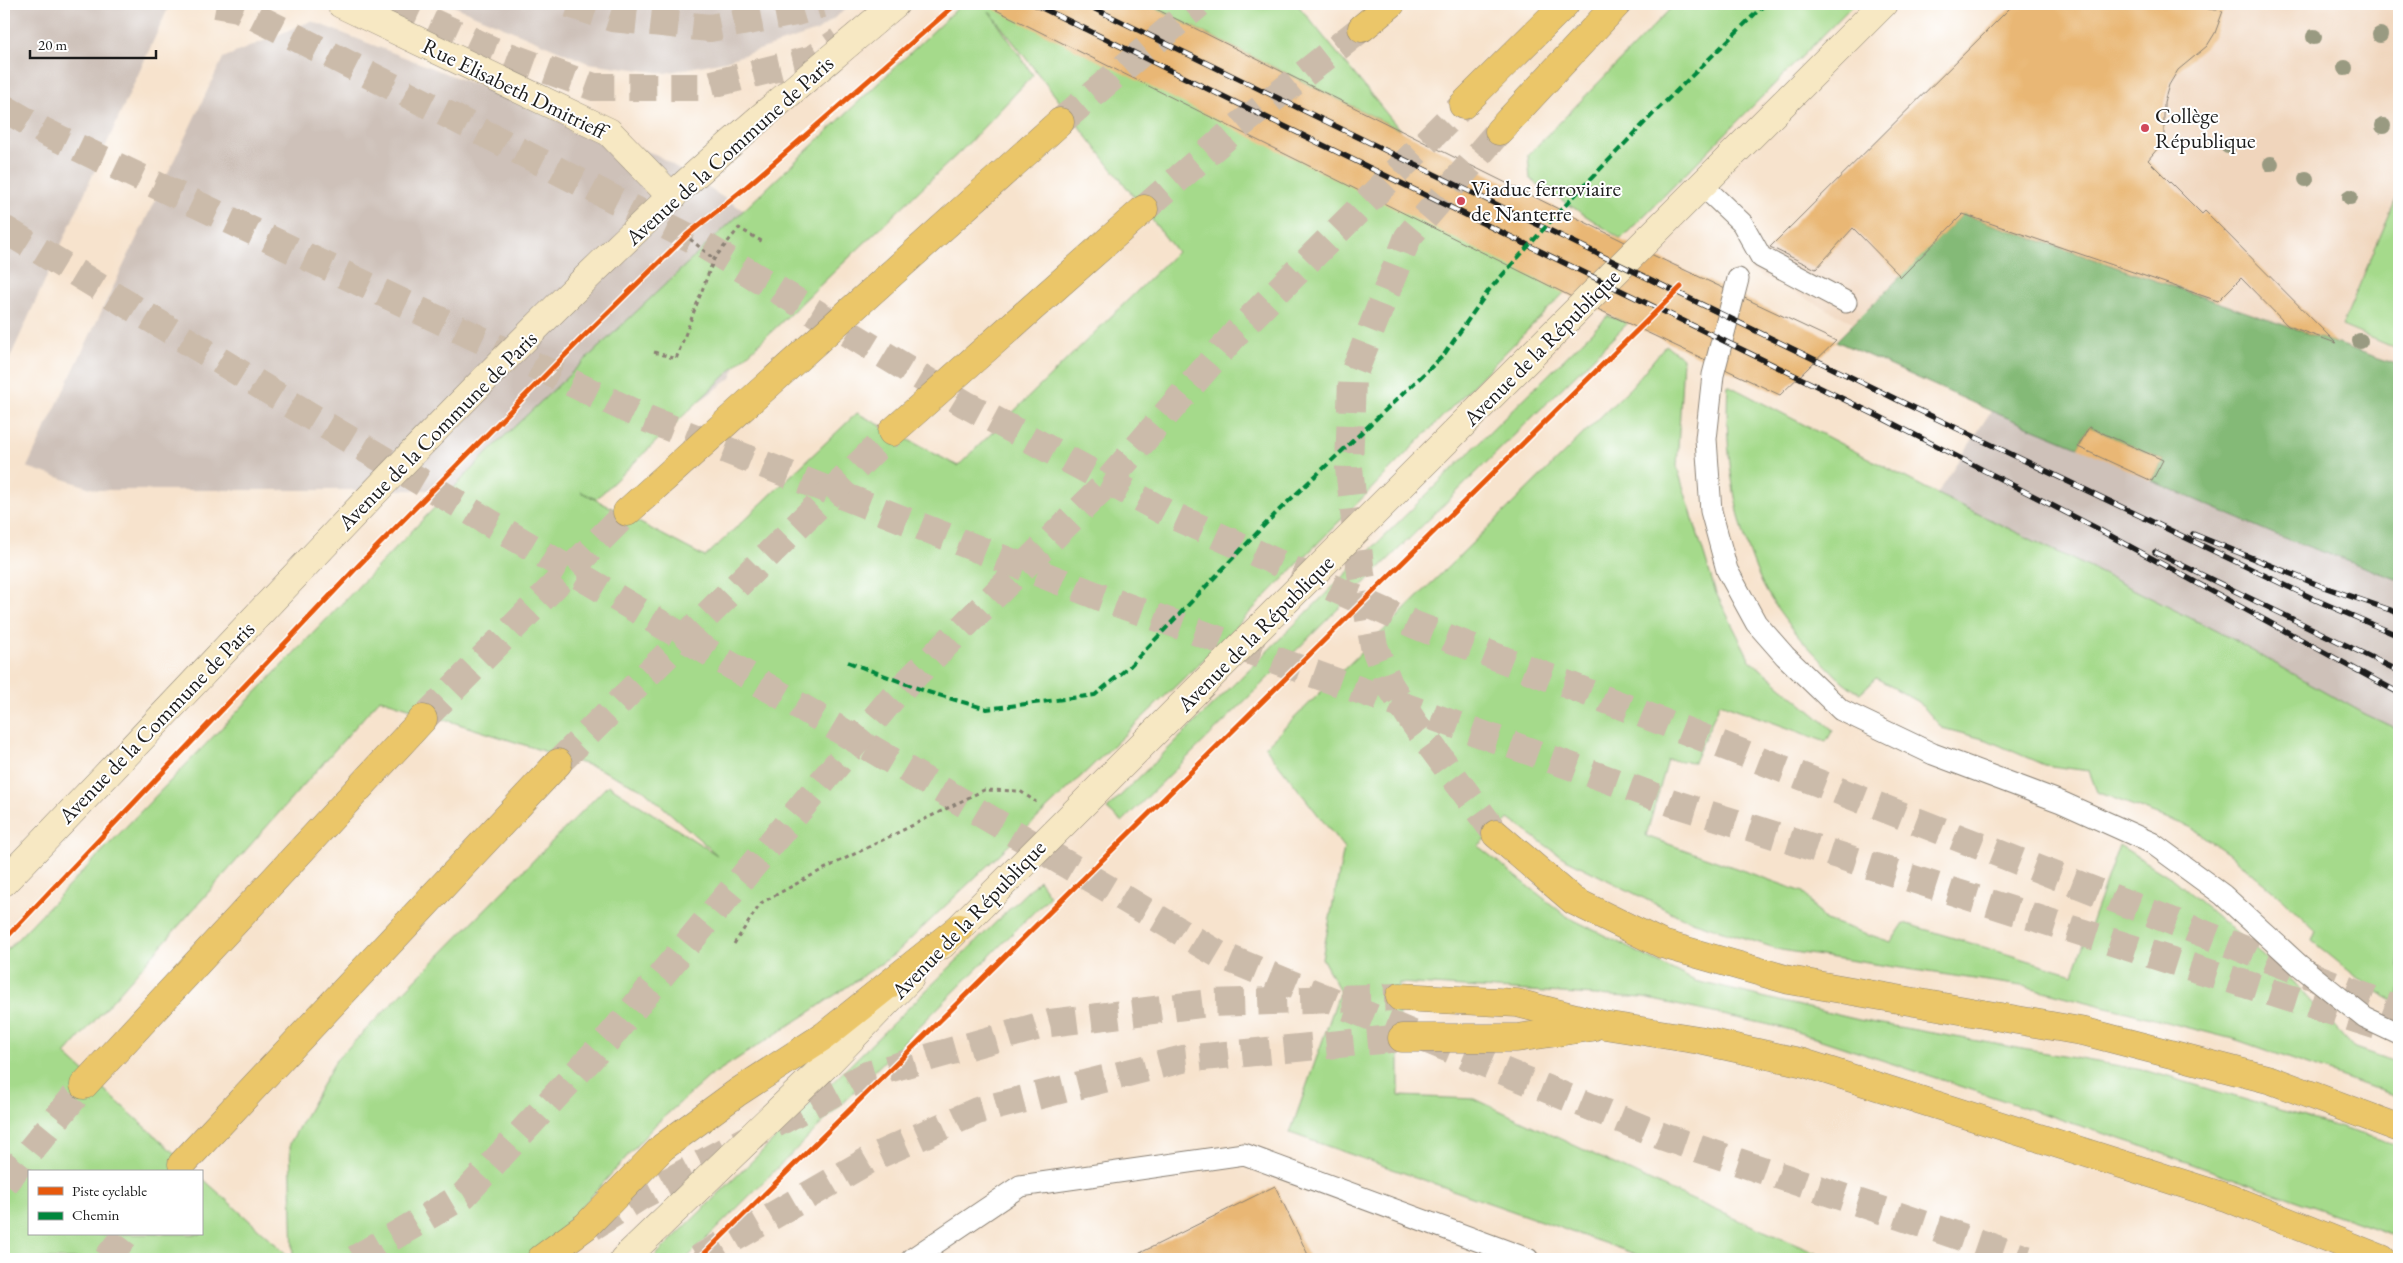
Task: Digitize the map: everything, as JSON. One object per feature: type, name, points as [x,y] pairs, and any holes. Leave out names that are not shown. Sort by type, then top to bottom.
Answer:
[{"type":"highway","points":[[1362,28],[1391,4]]},
{"type":"highway","points":[[1463,105],[1565,4]]},
{"type":"highway","points":[[1499,131],[1617,4]]},
{"type":"highway","points":[[626,512],[1060,122]]},
{"type":"highway","points":[[892,432],[1144,209]]},
{"type":"highway","points":[[84,1085],[423,719]]},
{"type":"highway","points":[[182,1164],[558,763]]},
{"type":"highway","points":[[1496,834],[1574,901],[1662,944],[1788,980],[2086,1032],[2271,1080],[2399,1128]]},
{"type":"highway","points":[[541,1259],[586,1226],[663,1147],[738,1092],[824,1036],[958,928]]},
{"type":"highway","points":[[1400,997],[1517,1003],[1604,1025],[1638,1032],[1699,1040],[1804,1063],[2228,1198],[2382,1259]]},
{"type":"highway","points":[[1402,1038],[1517,1038],[1604,1025]]},
{"type":"main road","name":"Rue Elisabeth Dmitrieff","points":[[341,4],[608,132],[672,197]]},
{"type":"main road","name":"Avenue de la Commune de Paris","points":[[4,882],[163,718],[342,525],[492,372],[672,197],[895,4]]},
{"type":"main road","name":"Avenue de la République","points":[[624,1259],[826,1065],[958,928],[1883,4]]},
{"type":"lane","points":[[1702,186],[1742,223],[1761,257],[1846,302]]},
{"type":"lane","points":[[1738,279],[1713,375],[1706,439],[1711,511],[1727,570],[1756,623],[1785,656],[1841,710],[1933,754],[2061,802],[2152,843],[2223,895],[2299,966],[2365,1018],[2399,1034]]},
{"type":"lane","points":[[912,1259],[1020,1186],[1244,1154],[1528,1259]]},
{"type":"path","points":[[654,352],[676,360],[714,259],[739,228],[763,242]]},
{"type":"path","points":[[680,242],[694,230]]},
{"type":"path","points":[[734,944],[761,903],[818,872],[984,790],[1020,791],[1064,822]]},
{"type":"shaded area","points":[[4,4],[170,4],[4,371]]},
{"type":"shaded area","points":[[449,4],[853,4],[817,31],[725,61],[665,73],[588,63]]},
{"type":"shaded area","name":"Collège République","points":[[2014,4],[2399,4],[2399,365],[1963,214],[1854,323],[1750,270],[1770,247]]},
{"type":"shaded area","points":[[311,21],[657,155],[793,242],[731,378],[579,490],[97,490],[27,467],[223,58]]},
{"type":"shaded area","points":[[1991,411],[2078,447],[2089,427],[2163,460],[2153,482],[2274,534],[2399,580],[2399,730],[2365,714],[2226,636],[1937,494]]},
{"type":"green space","points":[[962,4],[987,4],[1566,291],[1206,657],[895,954],[709,1077],[656,1124],[545,1248],[526,1259],[293,1259],[290,1143],[336,1060],[608,785],[717,855],[644,790],[597,768],[380,699],[65,1054],[193,1170],[28,1170],[28,1236],[202,1236],[202,1178],[292,1259],[4,1259],[4,953],[494,446]],"holes":[[[989,11],[1177,252],[958,466],[857,413],[705,557],[581,492],[596,499],[964,148],[1033,75]]]},
{"type":"green space","points":[[1146,4],[1297,4],[1400,130]]},
{"type":"green space","points":[[1675,4],[1854,4],[1621,239],[1530,179],[1528,155]]},
{"type":"green space","points":[[2399,192],[2399,350],[2342,326]]},
{"type":"green space","points":[[1963,214],[2399,365],[2399,580],[2274,534],[2152,481],[2163,460],[2089,427],[2078,447],[1991,411],[1836,341]]},
{"type":"green space","points":[[1608,316],[1628,323],[1122,822],[1107,809]]},
{"type":"green space","points":[[1666,345],[1683,358],[1677,467],[1716,593],[1750,660],[1833,730],[1826,742],[1720,703],[1694,762],[1668,760],[1646,836],[1803,892],[1823,919],[1891,942],[1904,923],[2073,974],[2119,845],[2175,880],[2302,990],[2353,1047],[2399,1063],[2399,1097],[2237,1040],[2028,987],[1781,950],[1683,918],[1562,857],[1509,819],[1478,846],[1566,916],[1695,981],[1859,1020],[2148,1071],[2399,1145],[2399,1237],[2141,1146],[1788,1029],[1644,998],[1399,983],[1399,1096],[1475,1099],[1672,1191],[1829,1259],[1649,1259],[1290,1133],[1340,991],[1322,958],[1344,848],[1265,747],[1632,386]]},
{"type":"green space","points":[[1728,385],[1937,494],[2226,636],[2365,714],[2399,730],[2399,1004],[2369,987],[2312,941],[2316,931],[2282,898],[2233,857],[2190,827],[2097,792],[2089,771],[2044,765],[1987,740],[1942,728],[1919,702],[1876,678],[1860,693],[1837,676],[1802,640],[1779,611],[1762,583],[1752,560],[1744,536],[1733,486],[1728,435]]},
{"type":"green space","points":[[1039,880],[1050,896],[686,1259],[652,1259]]},
{"type":"building","name":"Viaduc ferroviaire de Nanterre","points":[[984,4],[1146,4],[1623,241],[1836,341],[1780,395],[1572,297]]},
{"type":"building","points":[[2014,4],[2208,4],[2208,9],[2223,11],[2215,33],[2207,46],[2178,70],[2169,85],[2164,102],[2164,135],[2158,148],[2148,160],[2202,214],[2205,211],[2336,343],[2288,326],[2241,278],[2218,301],[1963,214],[1901,277],[1853,228],[1816,269],[1770,247]]},
{"type":"building","points":[[2390,4],[2399,4],[2399,13]]},
{"type":"building","points":[[2089,427],[2163,460],[2152,481],[2078,447]]},
{"type":"building","points":[[1275,1186],[1310,1259],[1128,1259]]},
{"type":"tunnel","points":[[216,4],[238,8],[702,244],[965,404],[1165,512],[1415,625],[2399,1010]]},
{"type":"tunnel","points":[[393,4],[492,50],[594,87],[700,87],[813,59],[839,41]]},
{"type":"tunnel","points":[[569,4],[612,18],[710,28],[796,12],[822,4]]},
{"type":"tunnel","points":[[1060,122],[1199,4]]},
{"type":"tunnel","points":[[1144,209],[1234,130],[1362,28]]},
{"type":"tunnel","points":[[355,1259],[464,1195],[609,1038],[893,697],[1103,487],[1238,331],[1463,105]]},
{"type":"tunnel","points":[[4,108],[45,132],[645,418],[1100,597],[1676,804],[2384,1028]]},
{"type":"tunnel","points":[[1496,834],[1414,723],[1389,684],[1374,646],[1361,574],[1349,468],[1352,378],[1408,237],[1499,131]]},
{"type":"tunnel","points":[[4,229],[325,425],[1218,954],[1664,1137],[2027,1259]]},
{"type":"tunnel","points":[[558,763],[892,432]]},
{"type":"tunnel","points":[[423,719],[627,512]]},
{"type":"tunnel","points":[[592,1227],[641,1196],[867,1075],[1050,1023],[1210,1003],[1400,997]]},
{"type":"tunnel","points":[[698,1259],[876,1156],[977,1111],[1183,1059],[1402,1038]]},
{"type":"tunnel","points":[[4,1183],[84,1085]]},
{"type":"tunnel","points":[[107,1259],[124,1236]]},
{"type":"railway","points":[[1034,4],[1880,417],[2096,528],[2399,693]]},
{"type":"railway","points":[[1085,4],[1906,404],[2316,600],[2399,636]]},
{"type":"railway","points":[[2193,534],[2321,586],[2399,613]]},
{"type":"railway","points":[[2155,552],[2399,671]]},
{"type":"marked path","points":[[848,662],[928,692],[987,709],[1095,695],[1129,667],[1277,512],[1443,356],[1489,290],[1558,213],[1655,112],[1765,4]]},
{"type":"cycle path","points":[[4,940],[360,564],[580,340],[687,235],[744,189],[956,4]]},
{"type":"cycle path","points":[[699,1259],[1681,287]]},
{"type":"place","name":"Collège République","points":[[2145,128]]},
{"type":"place","name":"Viaduc ferroviaire de Nanterre","points":[[1461,201]]}]
